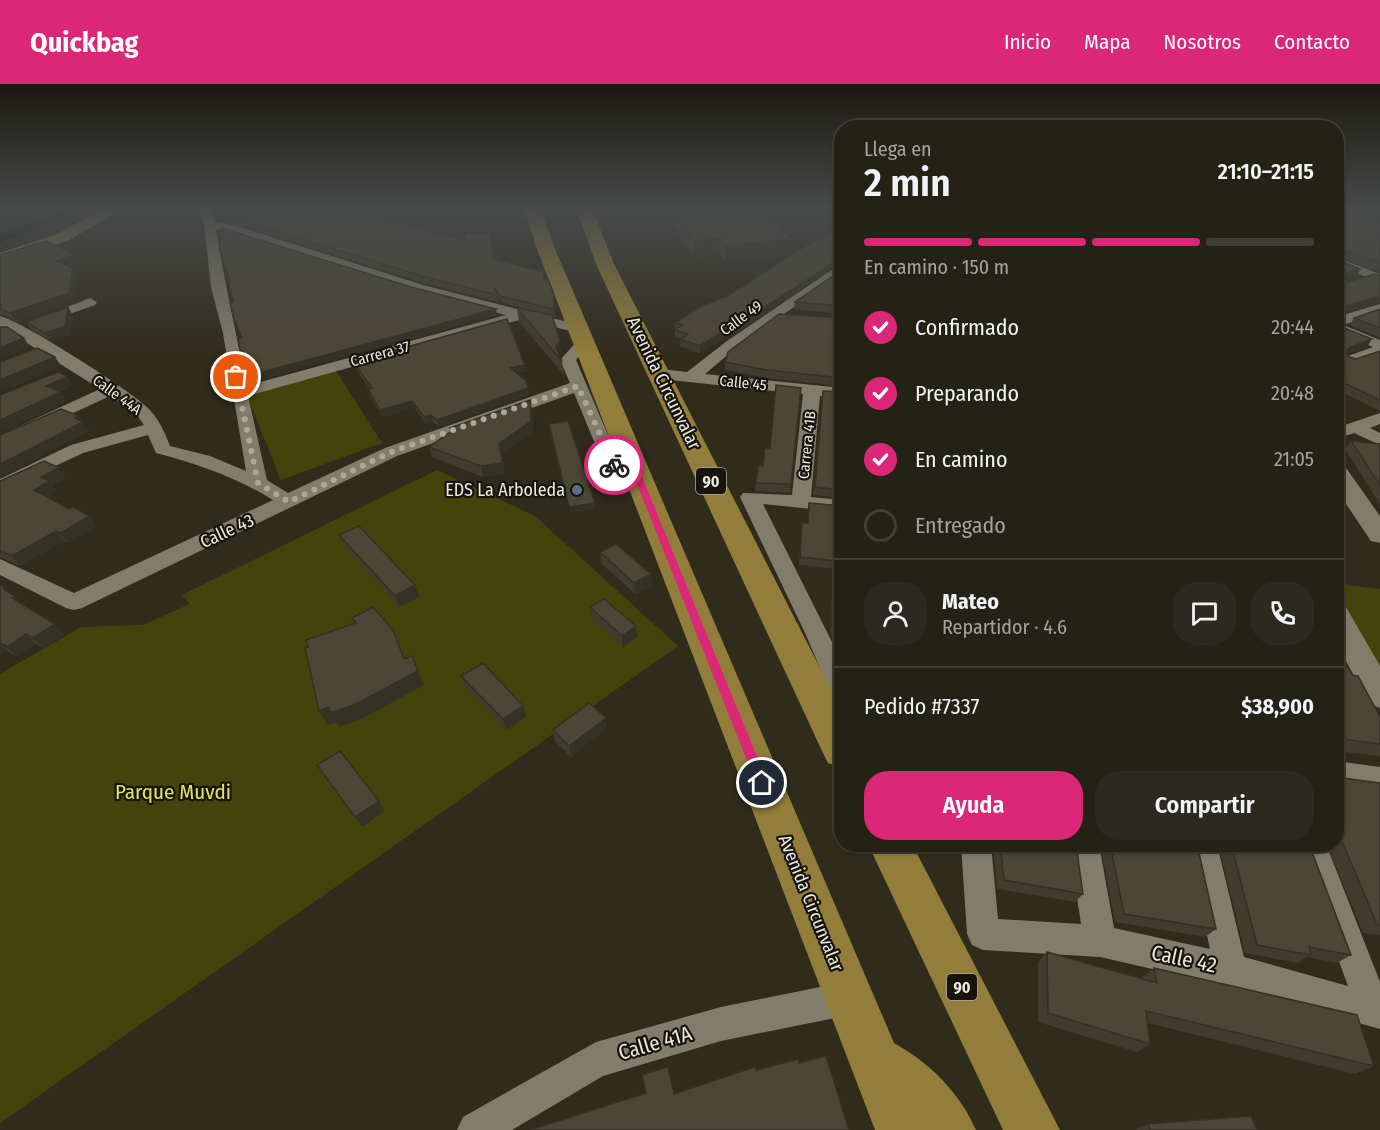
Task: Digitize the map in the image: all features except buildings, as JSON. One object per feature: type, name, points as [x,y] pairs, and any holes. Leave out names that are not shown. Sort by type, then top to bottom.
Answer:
[{"type":"highway","name":"Avenida Circunvalar","points":[[550,257],[903,1130]]},
{"type":"highway","name":"Avenida Circunvalar","points":[[602,257],[675,379],[812,694],[834,736]]},
{"type":"highway","name":"90","points":[[895,852],[968,951],[1032,1130]]},
{"type":"highway","points":[[875,1061],[891,1069],[915,1088],[948,1130]]},
{"type":"street","points":[[214,257],[218,287],[230,333],[239,393],[258,483]]},
{"type":"street","points":[[322,257],[418,288],[543,321],[577,327]]},
{"type":"street","points":[[1344,264],[1380,278]]},
{"type":"street","name":"Calle 49","points":[[675,379],[834,273]]},
{"type":"street","points":[[7,332],[90,302]]},
{"type":"street","points":[[1344,320],[1380,309]]},
{"type":"street","points":[[774,314],[797,316]]},
{"type":"street","name":"Carrera 37","points":[[239,393],[521,315]]},
{"type":"street","points":[[543,321],[562,315],[577,327]]},
{"type":"street","name":"Calle 44A","points":[[0,320],[7,332],[47,348],[79,367],[143,412],[154,429],[162,449],[204,460],[258,483],[289,502]]},
{"type":"street","points":[[577,327],[568,360],[578,386],[612,464],[638,477]]},
{"type":"street","points":[[1344,330],[1380,345]]},
{"type":"street","points":[[28,355],[47,348]]},
{"type":"street","points":[[1350,360],[1380,350]]},
{"type":"street","points":[[59,375],[79,367]]},
{"type":"street","name":"Calle 45","points":[[675,379],[834,392]]},
{"type":"street","name":"Calle 43","points":[[0,566],[74,602],[391,452],[578,386]]},
{"type":"street","points":[[0,442],[111,390]]},
{"type":"street","name":"Carrera 41B","points":[[801,501],[812,390]]},
{"type":"street","points":[[1344,431],[1380,418]]},
{"type":"street","points":[[1355,427],[1380,440]]},
{"type":"street","points":[[0,486],[77,448],[154,429]]},
{"type":"street","points":[[1344,482],[1380,535]]},
{"type":"street","points":[[834,505],[750,498],[818,634],[834,673]]},
{"type":"street","points":[[1344,629],[1380,695]]},
{"type":"street","points":[[812,694],[834,698]]},
{"type":"street","points":[[1344,774],[1380,779]]},
{"type":"street","points":[[968,951],[975,852]]},
{"type":"street","points":[[1085,852],[1100,941]]},
{"type":"street","points":[[1204,852],[1231,970]]},
{"type":"street","points":[[1314,852],[1377,1011]]},
{"type":"street","name":"Calle 42","points":[[968,951],[1100,941],[1231,970],[1377,1011]]},
{"type":"street","name":"Calle 41A","points":[[476,1130],[596,1060],[721,1024],[850,998]]},
{"type":"green space","points":[[336,371],[382,443],[281,480],[247,396]]},
{"type":"green space","name":"Parque Muvdi","points":[[437,470],[535,516],[678,646],[0,1123],[0,674],[81,627],[143,625],[190,604],[182,595]]},
{"type":"green space","points":[[1344,585],[1380,589],[1380,695],[1344,627]]},
{"type":"way so far","points":[[236,377],[258,483],[289,502],[391,452],[578,386],[595,429],[614,465]]},
{"type":"place","name":"EDS La Arboleda","points":[[577,490]]},
{"type":"route","points":[[614,465],[638,477],[762,783]]}]
